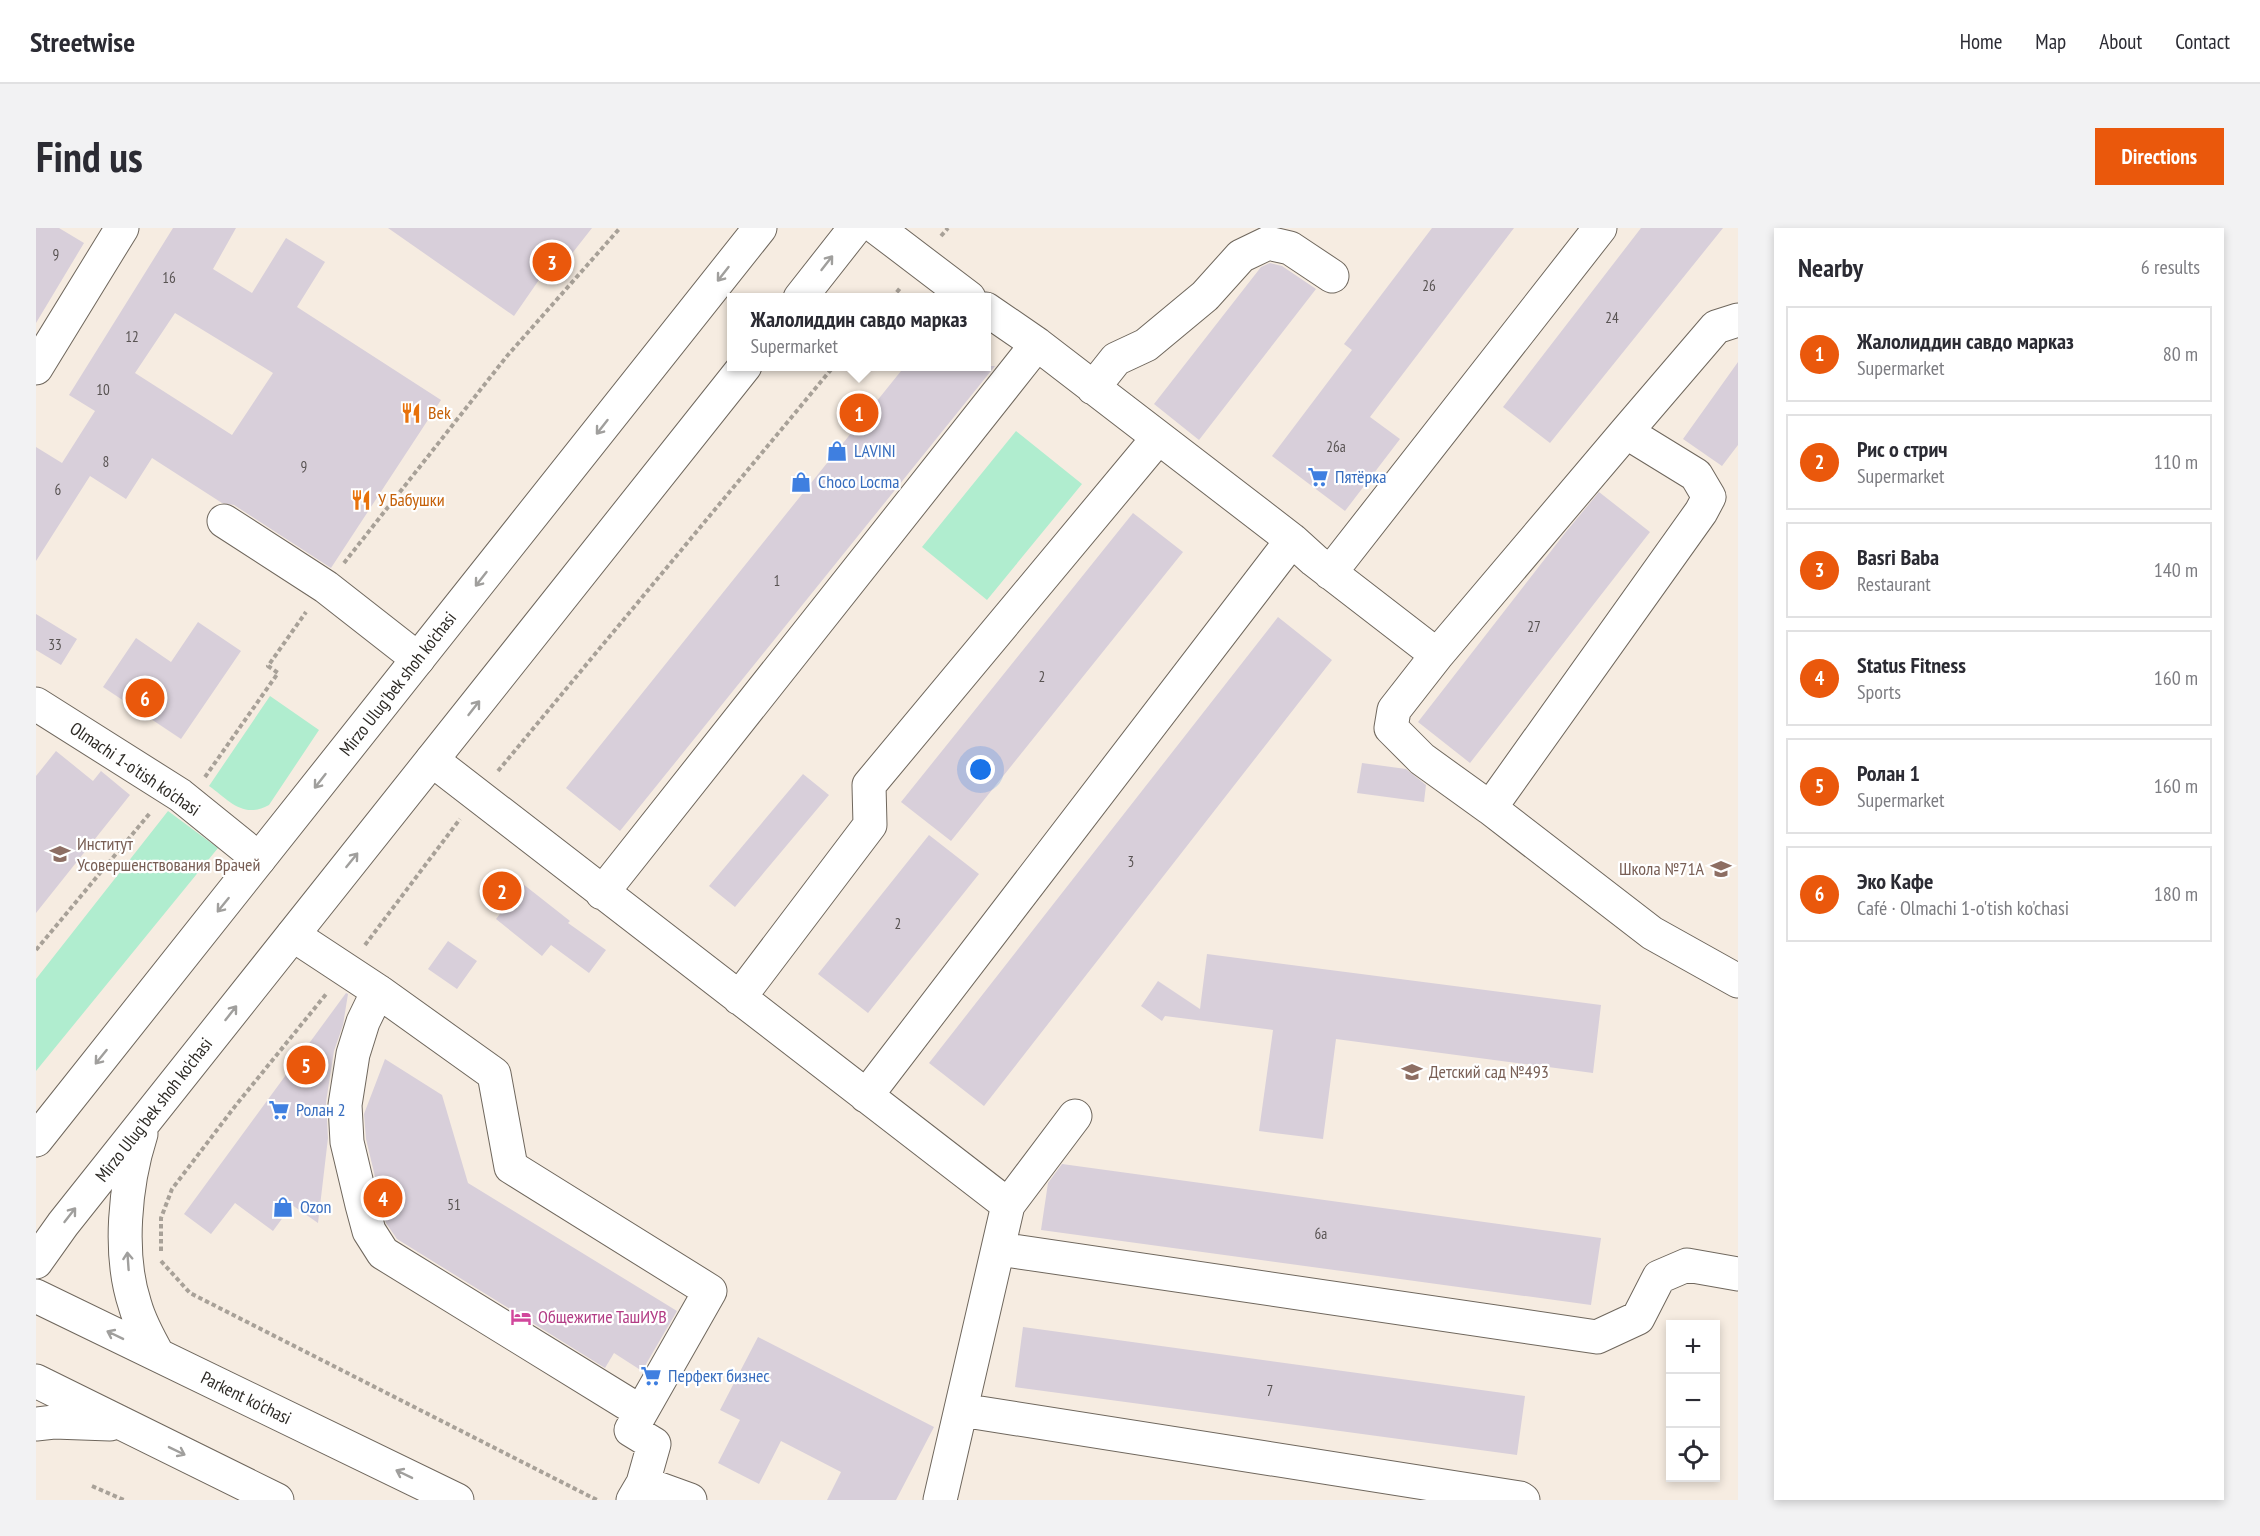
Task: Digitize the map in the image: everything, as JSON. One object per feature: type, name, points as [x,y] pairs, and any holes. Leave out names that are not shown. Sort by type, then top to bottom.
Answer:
[{"type":"main road","points":[[36,368],[122,228]]},
{"type":"main road","name":"Mirzo Ulug'bek shoh ko'chasi","points":[[38,1136],[760,228]]},
{"type":"main road","points":[[803,293],[855,228]]},
{"type":"main road","points":[[877,228],[964,293]]},
{"type":"main road","points":[[1330,573],[1600,228]]},
{"type":"main road","points":[[1094,388],[1116,359],[1146,345],[1204,296],[1241,256],[1268,243],[1290,248],[1332,276]]},
{"type":"main road","points":[[991,312],[1037,344],[1293,540],[1330,573],[1437,655]]},
{"type":"main road","points":[[1738,320],[1716,327],[1626,432],[1437,655],[1394,710],[1391,728],[1422,759],[1490,807],[1652,933],[1738,981]]},
{"type":"main road","points":[[602,893],[1037,344]]},
{"type":"main road","name":"Mirzo Ulug'bek shoh ko'chasi","points":[[36,1262],[63,1224],[741,371]]},
{"type":"main road","points":[[1490,807],[1695,522],[1709,497],[1696,475],[1626,432]]},
{"type":"main road","points":[[739,998],[870,825],[869,785],[1158,438]]},
{"type":"main road","points":[[224,521],[326,587],[418,659]]},
{"type":"main road","points":[[866,1096],[1293,540]]},
{"type":"main road","name":"Olmachi 1-o'tish ko'chasi","points":[[36,704],[180,795],[259,859]]},
{"type":"main road","points":[[432,760],[1008,1204]]},
{"type":"main road","points":[[293,935],[378,991],[494,1074],[511,1167],[710,1291],[631,1430],[654,1444],[638,1491],[690,1500]]},
{"type":"main road","points":[[378,991],[363,1022],[353,1054],[345,1105],[347,1142],[369,1231],[383,1254],[641,1412]]},
{"type":"main road","points":[[940,1500],[1008,1204],[1075,1116]]},
{"type":"main road","points":[[144,1122],[129,1181],[126,1241],[134,1303],[144,1330],[158,1355]]},
{"type":"main road","points":[[999,1249],[1597,1337],[1638,1318],[1659,1277],[1687,1265],[1738,1274]]},
{"type":"main road","name":"Parkent ko'chasi","points":[[36,1296],[457,1500]]},
{"type":"main road","points":[[36,1380],[277,1500]]},
{"type":"main road","points":[[961,1410],[1523,1500]]},
{"type":"main road","points":[[36,1424],[89,1422],[124,1425]]},
{"type":"path","points":[[212,768],[278,673],[268,666],[298,621],[507,356],[620,228]]},
{"type":"path","points":[[597,1500],[190,1293],[160,1263],[160,1218],[172,1189],[236,1105],[346,970],[477,796],[830,371]]},
{"type":"path","points":[[36,950],[159,803],[180,795]]},
{"type":"path","points":[[92,1486],[124,1500]]},
{"type":"green space","points":[[1016,431],[1082,484],[987,600],[922,547]]},
{"type":"green space","points":[[270,696],[319,730],[269,805],[260,809],[244,809],[230,802],[209,786]]},
{"type":"green space","points":[[168,811],[218,848],[36,1071],[36,979]]},
{"type":"building","points":[[36,228],[59,228],[84,243],[36,323]]},
{"type":"building","points":[[173,228],[236,228],[213,269],[252,293],[286,238],[325,262],[297,307],[441,400],[331,568],[234,505],[222,503],[152,458],[126,499],[90,476],[36,561],[36,447],[62,463],[95,411],[69,395]],"holes":[[[175,313],[273,373],[232,435],[135,373]]]},
{"type":"building","points":[[388,228],[592,228],[570,256],[561,248],[514,316]]},
{"type":"building","points":[[1432,228],[1514,228],[1370,417],[1400,439],[1345,511],[1272,456],[1352,350],[1344,344]]},
{"type":"building","points":[[1641,228],[1723,228],[1550,443],[1503,407]]},
{"type":"building","points":[[1270,263],[1282,266],[1316,289],[1199,440],[1154,404],[1261,267]]},
{"type":"building","points":[[1738,362],[1738,445],[1722,466],[1683,439]]},
{"type":"building","points":[[901,371],[991,371],[620,831],[566,788]]},
{"type":"building","points":[[1599,492],[1650,532],[1470,763],[1418,722]]},
{"type":"building","points":[[1133,513],[1183,552],[951,841],[901,802]]},
{"type":"building","points":[[36,614],[77,639],[61,665],[36,650]]},
{"type":"building","points":[[1278,617],[1332,660],[984,1106],[929,1063]]},
{"type":"building","points":[[198,622],[241,651],[181,739],[103,687],[136,638],[171,662]]},
{"type":"building","name":"Институт Усовершенствования Врачей","points":[[56,751],[93,781],[101,771],[130,795],[36,913],[36,776]]},
{"type":"building","points":[[1362,763],[1406,769],[1426,785],[1424,802],[1357,793]]},
{"type":"building","points":[[803,774],[829,795],[735,907],[709,886]]},
{"type":"building","points":[[929,835],[979,874],[868,1013],[818,974]]},
{"type":"building","points":[[523,884],[570,921],[568,923],[606,950],[589,973],[551,945],[542,956],[496,919]]},
{"type":"building","points":[[448,941],[477,961],[457,989],[428,969]]},
{"type":"building","points":[[1207,954],[1601,1005],[1593,1073],[1336,1039],[1323,1139],[1259,1131],[1273,1030],[1165,1016],[1162,1021],[1141,1006],[1158,981],[1200,1009]]},
{"type":"building","points":[[346,993],[348,994],[343,1025],[334,1051],[326,1102],[328,1138],[318,1223],[292,1205],[273,1231],[235,1203],[211,1234],[184,1214]]},
{"type":"building","points":[[385,1059],[442,1095],[468,1183],[677,1311],[642,1371],[614,1353],[605,1368],[397,1239],[386,1223],[366,1139],[364,1114]]},
{"type":"building","points":[[1062,1164],[1601,1238],[1591,1305],[1041,1230],[1048,1183]]},
{"type":"building","points":[[1023,1327],[1525,1396],[1517,1455],[1015,1387]]},
{"type":"building","points":[[758,1337],[934,1427],[896,1500],[827,1500],[841,1472],[781,1441],[759,1484],[718,1463],[740,1420],[720,1410]]},
{"type":"place","name":"Basri Baba","points":[[552,262]]},
{"type":"place","name":"Bek","points":[[411,413]]},
{"type":"place","name":"Жалолиддин савдо марказ","points":[[859,413]]},
{"type":"place","name":"LAVINI","points":[[837,451]]},
{"type":"place","name":"Пятёрка","points":[[1318,477]]},
{"type":"place","name":"Choco Locma","points":[[801,482]]},
{"type":"place","name":"У Бабушки","points":[[361,500]]},
{"type":"place","name":"Эко Кафе","points":[[145,698]]},
{"type":"place","name":"Институт Усовершенствования Врачей","points":[[60,854]]},
{"type":"place","name":"Школа №71А","points":[[1721,869]]},
{"type":"place","name":"Рис о стрич","points":[[502,891]]},
{"type":"place","name":"Ролан 1","points":[[306,1065]]},
{"type":"place","name":"Детский сад №493","points":[[1412,1072]]},
{"type":"place","name":"Ролан 2","points":[[279,1110]]},
{"type":"place","name":"Status Fitness","points":[[383,1198]]},
{"type":"place","name":"Ozon","points":[[283,1207]]},
{"type":"place","name":"Общежитие ТашИУВ","points":[[521,1317]]},
{"type":"place","name":"Перфект бизнес","points":[[651,1376]]}]
